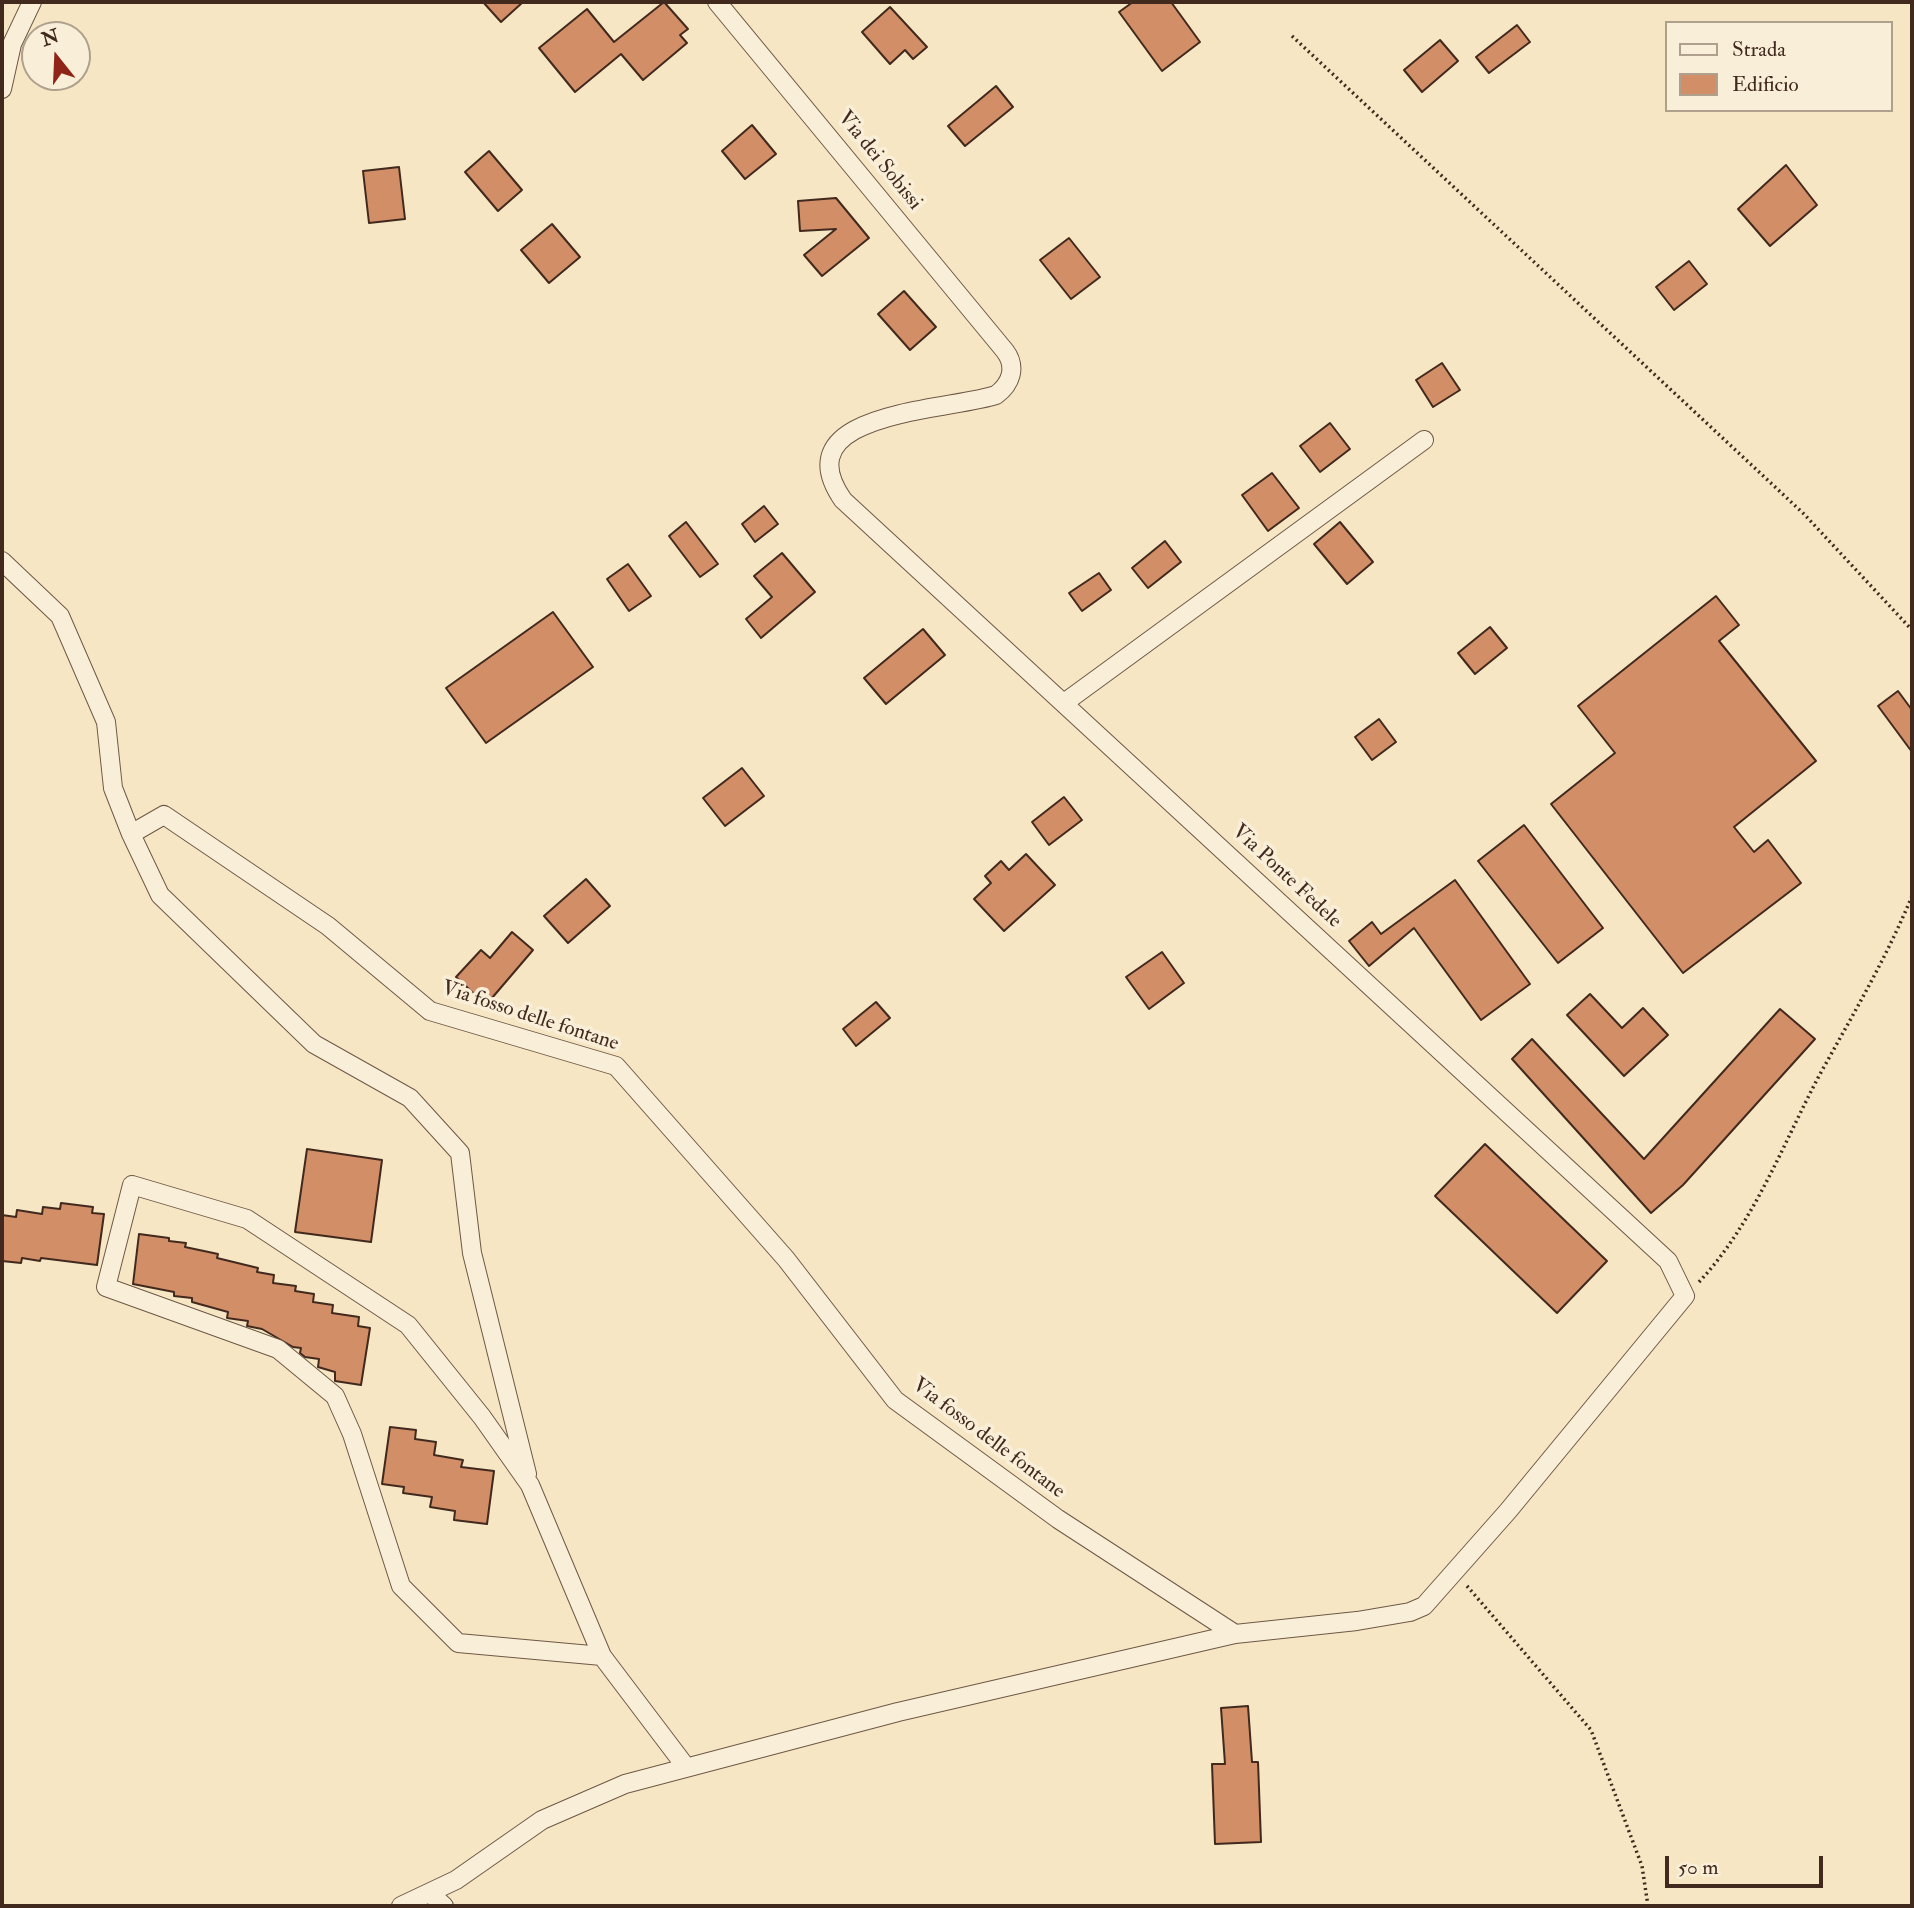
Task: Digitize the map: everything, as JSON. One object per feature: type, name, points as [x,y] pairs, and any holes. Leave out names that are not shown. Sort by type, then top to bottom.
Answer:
[{"type":"street","points":[[2,89],[12,44],[32,2]]},
{"type":"street","name":"Via dei Sobissi","points":[[717,2],[1005,351],[1011,365],[1011,374],[1005,388],[996,395],[873,422],[841,437],[832,450],[830,475],[843,500]]},
{"type":"street","points":[[1064,703],[1424,440]]},
{"type":"street","name":"Via Ponte Fedele","points":[[843,500],[1668,1261],[1685,1296]]},
{"type":"street","points":[[2,561],[61,616],[106,722],[113,788],[160,895],[314,1044],[410,1098],[460,1153],[472,1253],[530,1485],[602,1656],[686,1767]]},
{"type":"street","name":"Via fosso delle fontane","points":[[131,834],[164,815],[328,926],[430,1011],[616,1066],[786,1259],[895,1400],[1058,1519],[1235,1634]]},
{"type":"street","points":[[530,1485],[482,1417],[408,1325],[247,1219],[132,1185],[106,1287],[278,1349],[335,1396],[352,1434],[401,1586],[458,1643],[602,1656]]},
{"type":"street","points":[[401,1906],[431,1894],[560,1810],[625,1784],[898,1712],[1235,1634],[1357,1621],[1410,1612],[1424,1606],[1455,1573],[1685,1296]]},
{"type":"street","points":[[431,1894],[444,1906]]},
{"type":"path","points":[[1292,36],[1804,514],[1912,630]]},
{"type":"path","points":[[1685,1296],[1718,1261],[1746,1218],[1820,1075],[1858,1010],[1912,896]]},
{"type":"path","points":[[1455,1573],[1591,1730],[1642,1866],[1648,1906]]},
{"type":"building","points":[[483,2],[523,2],[501,22]]},
{"type":"building","points":[[664,2],[688,29],[680,35],[687,43],[643,80],[621,54],[575,92],[539,48],[587,9],[614,42]]},
{"type":"building","points":[[1133,2],[1171,2],[1200,42],[1162,71],[1119,12]]},
{"type":"building","points":[[890,7],[927,47],[913,59],[905,50],[890,64],[862,32]]},
{"type":"building","points":[[1517,25],[1530,42],[1489,73],[1476,57]]},
{"type":"building","points":[[1440,40],[1458,61],[1422,92],[1404,70]]},
{"type":"building","points":[[996,86],[1013,107],[965,146],[948,126]]},
{"type":"building","points":[[752,125],[776,154],[745,179],[722,151]]},
{"type":"building","points":[[489,151],[522,190],[498,211],[465,172]]},
{"type":"building","points":[[1786,165],[1817,205],[1770,246],[1738,209]]},
{"type":"building","points":[[399,167],[405,219],[369,223],[363,171]]},
{"type":"building","points":[[836,198],[869,238],[822,276],[804,255],[836,229],[800,231],[798,201]]},
{"type":"building","points":[[552,224],[580,257],[549,283],[521,250]]},
{"type":"building","points":[[1069,238],[1100,277],[1071,299],[1040,260]]},
{"type":"building","points":[[1689,261],[1707,284],[1674,310],[1656,287]]},
{"type":"building","points":[[904,291],[936,327],[910,350],[878,314]]},
{"type":"building","points":[[1442,363],[1460,390],[1433,407],[1416,380]]},
{"type":"building","points":[[1330,423],[1350,449],[1320,472],[1300,446]]},
{"type":"building","points":[[1272,473],[1299,508],[1268,531],[1242,495]]},
{"type":"building","points":[[764,506],[778,524],[755,542],[742,524]]},
{"type":"building","points":[[686,522],[718,564],[700,577],[669,536]]},
{"type":"building","points":[[1340,522],[1373,562],[1347,584],[1314,544]]},
{"type":"building","points":[[1165,541],[1181,562],[1148,588],[1132,568]]},
{"type":"building","points":[[782,553],[815,592],[761,638],[746,619],[772,597],[754,576]]},
{"type":"building","points":[[628,564],[651,596],[629,611],[607,579]]},
{"type":"building","points":[[1099,573],[1111,590],[1082,611],[1069,593]]},
{"type":"building","points":[[1716,596],[1739,625],[1719,641],[1816,761],[1734,827],[1754,852],[1768,840],[1801,883],[1683,973],[1551,804],[1615,753],[1578,706]]},
{"type":"building","points":[[553,612],[593,667],[486,743],[446,688]]},
{"type":"building","points":[[1490,627],[1507,648],[1475,674],[1458,653]]},
{"type":"building","points":[[923,629],[945,655],[886,704],[864,678]]},
{"type":"building","points":[[1898,691],[1912,710],[1912,752],[1878,706]]},
{"type":"building","points":[[1379,719],[1396,742],[1372,760],[1355,737]]},
{"type":"building","points":[[742,768],[764,796],[725,826],[703,798]]},
{"type":"building","points":[[1064,797],[1082,820],[1049,845],[1032,822]]},
{"type":"building","points":[[1524,825],[1603,928],[1558,963],[1478,861]]},
{"type":"building","points":[[1026,854],[1055,885],[1004,931],[974,899],[991,883],[985,876],[1001,861],[1009,870]]},
{"type":"building","points":[[586,879],[610,906],[568,943],[544,916]]},
{"type":"building","points":[[1455,880],[1530,984],[1481,1020],[1414,928],[1369,966],[1349,941],[1372,922],[1381,934]]},
{"type":"building","points":[[512,932],[533,950],[486,1005],[456,977],[481,950],[490,958]]},
{"type":"building","points":[[1162,952],[1184,983],[1149,1009],[1126,977]]},
{"type":"building","points":[[1590,994],[1622,1028],[1643,1008],[1668,1035],[1624,1076],[1567,1015]]},
{"type":"building","points":[[876,1002],[890,1018],[856,1046],[843,1029]]},
{"type":"building","points":[[1780,1009],[1815,1039],[1683,1185],[1651,1213],[1512,1059],[1532,1039],[1644,1159]]},
{"type":"building","points":[[1485,1144],[1607,1261],[1557,1313],[1435,1196]]},
{"type":"building","points":[[307,1149],[382,1160],[371,1242],[295,1232]]},
{"type":"building","points":[[61,1203],[93,1207],[92,1213],[104,1214],[97,1265],[41,1258],[40,1261],[22,1258],[21,1263],[2,1261],[2,1215],[16,1217],[17,1210],[42,1214],[43,1207],[60,1209]]},
{"type":"building","points":[[139,1234],[169,1238],[169,1241],[186,1243],[185,1247],[218,1254],[217,1258],[258,1268],[257,1272],[274,1275],[273,1283],[296,1286],[295,1291],[314,1294],[313,1302],[333,1305],[332,1313],[359,1317],[358,1326],[370,1328],[361,1385],[335,1381],[335,1372],[318,1367],[319,1359],[305,1357],[300,1353],[301,1348],[293,1347],[262,1329],[247,1326],[248,1321],[227,1318],[228,1312],[192,1302],[192,1298],[174,1296],[174,1292],[133,1284]]},
{"type":"building","points":[[390,1427],[416,1430],[415,1439],[436,1442],[434,1455],[463,1460],[461,1467],[494,1471],[487,1524],[454,1520],[455,1511],[430,1507],[432,1497],[403,1493],[404,1487],[382,1484]]},
{"type":"building","points":[[1248,1706],[1252,1762],[1258,1762],[1261,1842],[1215,1844],[1212,1764],[1225,1764],[1221,1708]]}]
